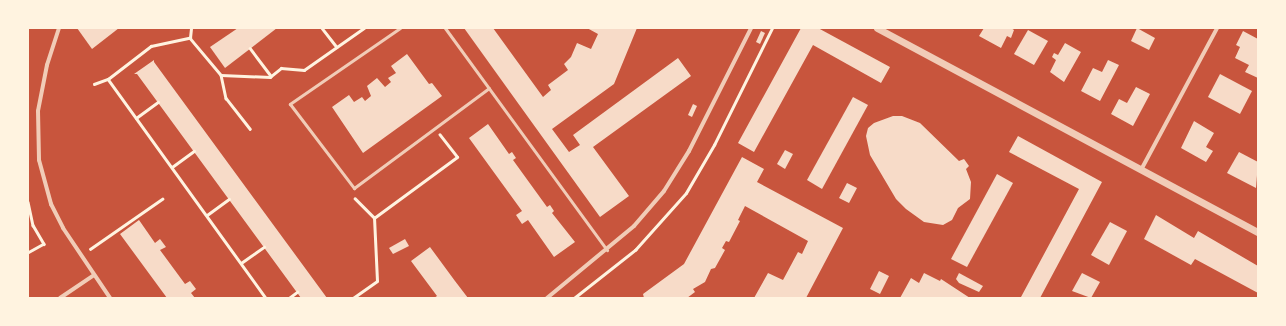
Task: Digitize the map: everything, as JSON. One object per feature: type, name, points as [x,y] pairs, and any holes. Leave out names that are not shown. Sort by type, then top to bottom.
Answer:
[{"type":"street","points":[[59,28],[42,89],[38,147],[42,176],[51,204],[80,256],[110,298]]},
{"type":"street","points":[[547,298],[607,250],[649,209],[677,172],[751,28]]},
{"type":"street","points":[[877,28],[1258,232]]},
{"type":"street","points":[[1141,170],[1218,28]]},
{"type":"street","points":[[60,298],[93,276]]},
{"type":"lane","points":[[400,28],[290,104],[354,188],[489,88]]},
{"type":"lane","points":[[445,28],[607,250]]},
{"type":"path","points":[[190,28],[190,38],[221,75],[226,98],[250,129]]},
{"type":"path","points":[[322,28],[337,47]]},
{"type":"path","points":[[221,75],[271,76],[281,68],[304,70],[364,28]]},
{"type":"path","points":[[94,84],[108,79],[151,46],[190,38]]},
{"type":"path","points":[[250,48],[271,76]]},
{"type":"path","points":[[108,79],[266,298]]},
{"type":"path","points":[[136,118],[158,102]]},
{"type":"path","points":[[374,218],[456,157],[435,128]]},
{"type":"path","points":[[172,167],[194,151]]},
{"type":"path","points":[[352,298],[377,280],[374,218],[354,197],[354,188]]},
{"type":"path","points":[[80,256],[162,199]]},
{"type":"path","points":[[206,215],[229,199]]},
{"type":"path","points":[[28,202],[33,225],[44,244],[28,253]]},
{"type":"path","points":[[241,263],[264,247]]},
{"type":"path","points":[[289,298],[297,292]]},
{"type":"building","points":[[77,28],[119,28],[92,49]]},
{"type":"building","points":[[238,28],[277,28],[225,68],[210,47]]},
{"type":"building","points":[[464,28],[493,28],[543,97],[551,90],[548,85],[568,70],[564,64],[571,57],[577,43],[591,49],[598,34],[587,28],[637,28],[614,84],[552,129],[569,152],[580,145],[573,135],[678,58],[691,76],[593,147],[629,196],[600,217]]},
{"type":"building","points":[[801,28],[818,28],[890,67],[881,83],[813,45],[754,152],[738,143]]},
{"type":"building","points":[[984,28],[1011,28],[1014,30],[1011,38],[1007,36],[1001,48],[979,36]]},
{"type":"building","points":[[1137,28],[1155,38],[1149,50],[1131,41]]},
{"type":"building","points":[[1028,30],[1048,41],[1034,65],[1014,54]]},
{"type":"building","points":[[761,31],[765,33],[760,44],[756,42]]},
{"type":"building","points":[[1243,31],[1258,39],[1258,78],[1245,72],[1249,65],[1235,58],[1240,47],[1236,45]]},
{"type":"building","points":[[1065,43],[1081,52],[1064,82],[1050,72],[1056,60],[1052,57],[1054,53],[1058,55]]},
{"type":"building","points":[[407,54],[429,84],[432,83],[442,96],[363,153],[332,107],[349,95],[354,102],[362,97],[365,101],[371,96],[367,86],[377,78],[385,87],[391,82],[388,78],[396,73],[391,66]]},
{"type":"building","points":[[154,60],[327,298],[301,298],[137,74],[134,74]]},
{"type":"building","points":[[1108,60],[1119,65],[1100,101],[1081,91],[1093,68],[1102,72]]},
{"type":"building","points":[[1220,74],[1252,91],[1240,114],[1208,97]]},
{"type":"building","points":[[1136,87],[1150,94],[1133,126],[1111,114],[1119,99],[1127,103]]},
{"type":"building","points":[[853,97],[868,105],[822,189],[807,180]]},
{"type":"building","points":[[693,104],[697,106],[692,117],[688,115]]},
{"type":"building","points":[[893,116],[902,116],[920,123],[959,161],[964,159],[969,166],[966,169],[971,182],[970,199],[958,208],[952,220],[943,225],[924,222],[906,209],[896,199],[870,155],[866,136],[868,128],[874,123]]},
{"type":"building","points":[[1194,121],[1214,133],[1206,147],[1213,151],[1206,162],[1181,148]]},
{"type":"building","points":[[488,124],[509,154],[512,152],[516,158],[513,160],[547,207],[550,205],[554,211],[552,213],[575,242],[554,257],[528,220],[522,224],[516,215],[522,211],[469,138]]},
{"type":"building","points":[[1018,136],[1102,182],[1040,298],[1021,297],[1079,189],[1009,152]]},
{"type":"building","points":[[785,150],[793,154],[785,169],[777,164]]},
{"type":"building","points":[[1239,152],[1258,162],[1256,188],[1227,173]]},
{"type":"building","points":[[742,157],[764,169],[757,182],[843,228],[806,298],[754,298],[768,273],[783,280],[798,252],[802,254],[808,241],[745,206],[738,220],[740,221],[729,242],[726,241],[722,248],[725,250],[715,268],[711,269],[705,282],[693,289],[695,292],[687,298],[644,298],[643,294],[684,264]]},
{"type":"building","points":[[997,174],[1013,183],[967,267],[951,259]]},
{"type":"building","points":[[847,183],[857,188],[849,203],[839,198]]},
{"type":"building","points":[[1156,215],[1194,238],[1198,231],[1258,266],[1258,293],[1195,259],[1191,265],[1144,239]]},
{"type":"building","points":[[139,220],[155,243],[160,239],[166,247],[160,250],[185,284],[190,281],[196,289],[191,293],[195,298],[167,298],[120,234]]},
{"type":"building","points":[[1110,222],[1127,231],[1109,265],[1091,255]]},
{"type":"building","points":[[405,239],[409,246],[393,254],[389,248]]},
{"type":"building","points":[[430,247],[468,298],[434,298],[437,296],[411,261]]},
{"type":"building","points":[[879,271],[889,276],[880,294],[870,289]]},
{"type":"building","points":[[924,273],[940,281],[941,279],[970,298],[900,298],[911,278],[919,283]]},
{"type":"building","points":[[959,273],[983,286],[979,292],[959,283],[956,279]]},
{"type":"building","points":[[1082,273],[1100,282],[1091,298],[1072,291]]}]
